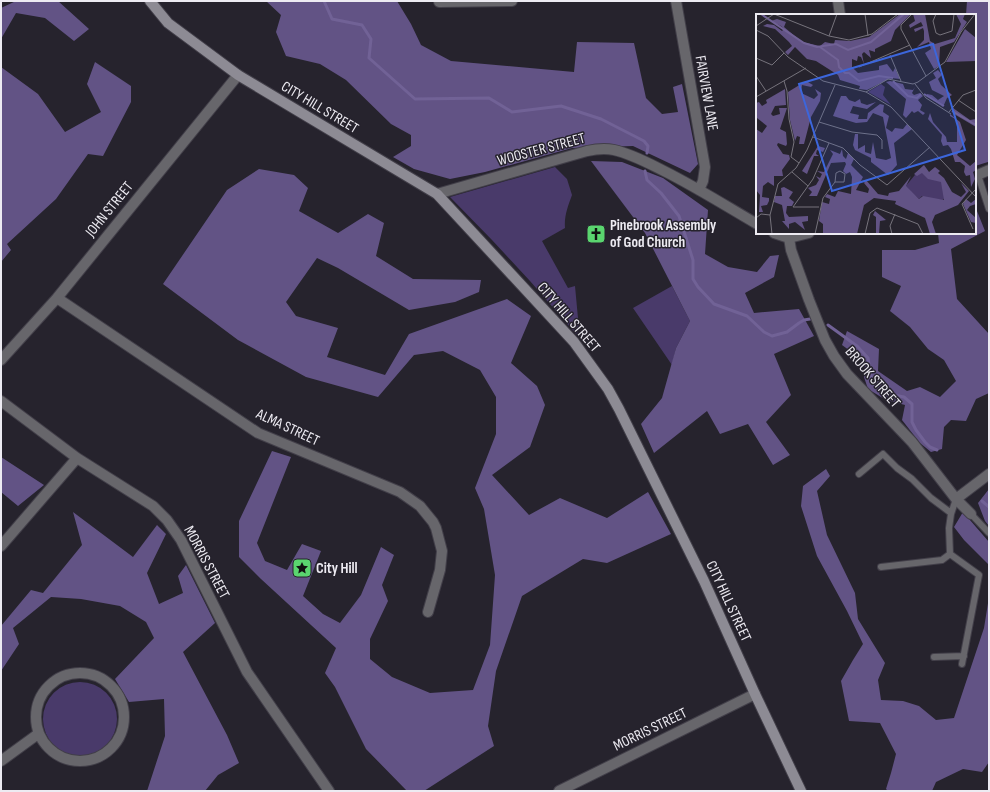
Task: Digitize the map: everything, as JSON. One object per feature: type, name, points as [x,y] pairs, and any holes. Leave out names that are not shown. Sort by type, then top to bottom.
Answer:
[{"type":"street","name":"CITY HILL STREET","points":[[150,1],[168,23],[238,75],[437,194],[574,342],[613,396],[704,581],[801,791]]},
{"type":"street","points":[[439,2],[512,1]]},
{"type":"street","name":"FAIRVIEW LANE","points":[[676,1],[705,167],[703,180],[698,190]]},
{"type":"street","points":[[838,1],[840,14]]},
{"type":"street","name":"JOHN STREET","points":[[1,360],[57,298],[238,75]]},
{"type":"street","name":"WOOSTER STREET","points":[[437,194],[587,151],[600,149],[613,150],[638,158],[756,223]]},
{"type":"street","points":[[977,176],[989,170]]},
{"type":"street","points":[[777,234],[789,238],[805,234]]},
{"type":"street","name":"BROOK STREET","points":[[789,238],[791,250],[809,300],[825,340],[834,356],[846,374],[912,442],[956,500],[971,514]]},
{"type":"street","name":"ALMA STREET","points":[[57,298],[258,433],[400,492],[420,506],[436,528],[442,551],[440,570],[428,612]]},
{"type":"street","name":"MORRIS STREET","points":[[1,400],[77,458],[152,506],[167,520],[181,540],[247,672],[329,791]]},
{"type":"street","points":[[1,546],[77,458]]},
{"type":"street","points":[[956,500],[989,474]]},
{"type":"street","points":[[87,673],[96,676],[110,684],[116,690],[123,703],[125,723],[123,731],[116,745],[100,758],[78,762],[56,755],[48,748],[38,734],[36,722],[37,707],[46,688],[62,676],[87,673]]},
{"type":"street","name":"MORRIS STREET","points":[[559,791],[755,694]]},
{"type":"street","points":[[1,760],[38,734]]},
{"type":"lane","points":[[977,176],[989,209]]},
{"type":"lane","points":[[859,474],[883,454],[897,468],[951,513]]},
{"type":"lane","points":[[950,554],[949,528],[951,513],[956,500]]},
{"type":"lane","points":[[971,514],[989,533]]},
{"type":"lane","points":[[881,567],[942,560],[950,554]]},
{"type":"lane","points":[[950,554],[979,575],[962,664]]},
{"type":"lane","points":[[934,657],[964,656]]},
{"type":"shaded area","points":[[16,1],[58,1],[89,29],[74,41],[45,18],[16,13],[1,39],[1,8]]},
{"type":"shaded area","points":[[266,1],[397,1],[411,24],[421,45],[451,61],[574,72],[577,42],[634,43],[646,98],[662,114],[678,112],[673,87],[682,84],[698,164],[690,173],[633,146],[572,148],[485,172],[450,179],[414,169],[393,157],[411,146],[411,135],[391,124],[346,80],[320,64],[286,56],[276,32],[281,15]]},
{"type":"shaded area","points":[[967,1],[989,1],[988,162],[976,166],[976,14],[966,14]]},
{"type":"shaded area","points":[[95,62],[131,86],[131,102],[103,156],[88,154],[56,199],[7,244],[11,250],[1,262],[1,67],[38,94],[65,132],[101,112],[87,84]]},
{"type":"shaded area","points":[[591,161],[622,162],[663,178],[708,210],[705,254],[728,267],[757,272],[770,256],[779,255],[774,277],[745,293],[754,313],[799,309],[814,336],[774,354],[791,395],[766,422],[790,455],[773,465],[748,424],[720,434],[707,411],[654,453],[641,424],[662,398],[676,348],[690,321],[645,233]]},
{"type":"shaded area","points":[[555,167],[567,179],[572,195],[566,215],[565,228],[542,241],[568,288],[575,286],[579,329],[576,334],[530,281],[450,197]]},
{"type":"shaded area","points":[[259,169],[294,175],[308,188],[299,211],[338,233],[368,214],[384,223],[376,256],[413,279],[481,280],[479,292],[455,302],[409,310],[338,268],[317,258],[286,302],[296,316],[338,328],[327,357],[385,375],[409,334],[507,299],[531,316],[511,363],[537,386],[545,405],[530,447],[492,475],[529,515],[560,498],[607,518],[648,492],[671,534],[607,563],[583,559],[522,596],[496,671],[488,726],[494,746],[424,791],[407,791],[366,749],[335,687],[325,673],[336,648],[239,557],[239,521],[272,451],[291,457],[257,543],[265,561],[287,570],[302,544],[321,551],[303,596],[323,614],[340,623],[361,595],[381,547],[394,555],[382,585],[388,601],[370,639],[370,659],[392,677],[430,693],[473,690],[490,645],[495,575],[484,509],[475,488],[496,434],[496,397],[480,370],[443,351],[414,355],[378,397],[306,377],[238,340],[163,284],[227,190]]},
{"type":"shaded area","points":[[976,208],[985,231],[951,249],[957,299],[989,334],[989,393],[976,399],[966,421],[951,420],[944,427],[942,449],[931,452],[920,443],[902,420],[905,405],[886,400],[868,389],[864,377],[865,362],[842,345],[847,331],[879,349],[878,371],[907,391],[920,387],[940,397],[956,381],[944,360],[928,349],[910,327],[890,311],[901,286],[882,277],[882,250],[915,250],[939,243],[938,234],[976,234]]},
{"type":"shaded area","points":[[672,286],[690,321],[676,348],[672,365],[633,308]]},
{"type":"shaded area","points":[[1,457],[44,485],[18,506],[1,492]]},
{"type":"shaded area","points":[[826,469],[830,476],[817,491],[827,535],[855,593],[858,619],[885,663],[878,680],[881,700],[903,701],[919,706],[936,720],[954,718],[984,628],[989,597],[989,762],[982,772],[963,769],[936,782],[932,791],[888,791],[886,789],[896,754],[880,723],[849,721],[841,681],[863,644],[817,556],[801,506],[803,486]]},
{"type":"shaded area","points":[[989,489],[989,526],[985,521],[978,503]]},
{"type":"shaded area","points":[[73,512],[133,557],[157,525],[166,534],[147,573],[159,604],[183,593],[178,576],[186,565],[215,623],[183,652],[227,735],[239,763],[218,775],[205,791],[147,791],[165,736],[164,699],[129,702],[115,679],[154,638],[146,622],[120,606],[81,599],[51,597],[13,628],[19,644],[1,671],[1,626],[31,590],[43,593],[82,545]]},
{"type":"shaded area","points":[[963,512],[989,542],[989,565],[964,540],[954,527]]},
{"type":"shaded area","points":[[73,682],[87,682],[101,688],[111,698],[117,712],[115,733],[111,740],[101,750],[87,756],[73,756],[59,750],[49,740],[43,726],[43,712],[49,698],[59,688]]},
{"type":"waterway","points":[[324,1],[332,19],[362,25],[371,39],[369,58],[415,99],[489,98],[512,112],[561,106],[601,119],[644,141],[648,146],[647,153]]},
{"type":"waterway","points":[[645,171],[647,180],[661,193],[679,216],[693,260],[693,279],[698,287],[714,304],[747,316],[764,332],[772,336],[787,332],[804,320],[810,319]]},
{"type":"waterway","points":[[828,325],[857,346],[868,358],[872,382],[879,390],[904,397],[912,404],[912,422],[916,430],[930,447],[937,450]]},
{"type":"waterway","points":[[982,501],[989,507]]},
{"type":"place","name":"Pinebrook Assembly of God Church","points":[[596,234]]},
{"type":"place","name":"City Hill","points":[[302,568]]}]
